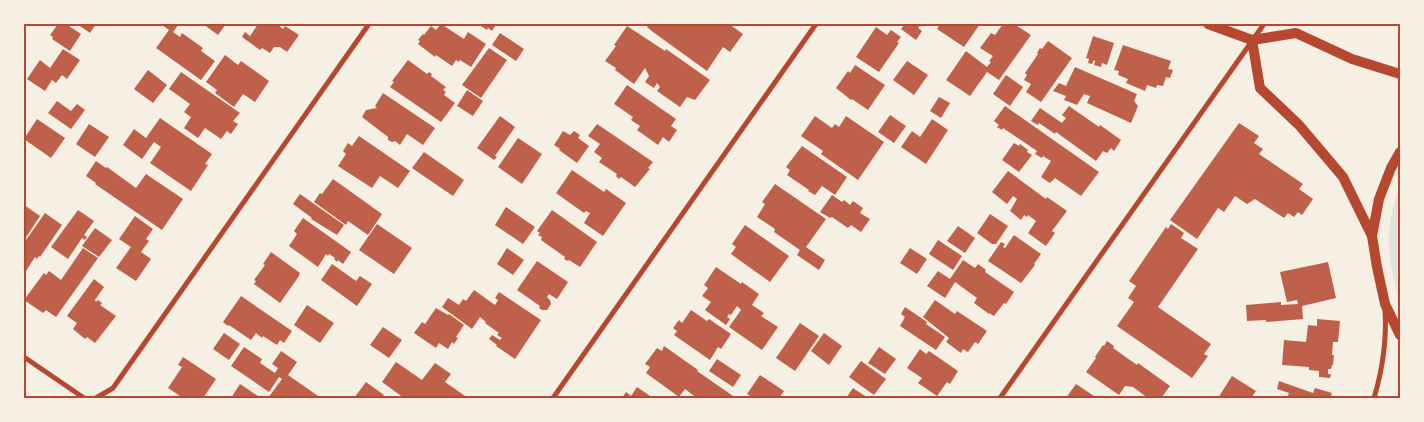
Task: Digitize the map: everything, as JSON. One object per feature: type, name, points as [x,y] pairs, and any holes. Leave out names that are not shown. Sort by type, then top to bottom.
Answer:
[{"type":"main road","points":[[1208,24],[1252,40],[1296,33],[1352,59],[1400,74]]},
{"type":"main road","points":[[1252,40],[1260,88],[1299,125],[1343,177],[1372,236],[1385,304],[1400,335]]},
{"type":"main road","points":[[1372,236],[1379,199],[1391,168],[1400,152]]},
{"type":"street","points":[[96,398],[113,388],[369,24]]},
{"type":"street","points":[[553,398],[816,24]]},
{"type":"street","points":[[1000,398],[1264,24]]},
{"type":"street","points":[[1374,398],[1384,357],[1386,331],[1385,304]]},
{"type":"street","points":[[24,357],[84,398]]},
{"type":"shaded area","points":[[1400,186],[1400,300],[1391,267],[1389,234],[1393,209]]},
{"type":"building","points":[[58,24],[66,24],[81,34],[70,51],[52,39],[53,37],[50,35]]},
{"type":"building","points":[[77,24],[96,24],[90,33]]},
{"type":"building","points":[[161,24],[179,24],[173,32],[180,37],[182,33],[203,48],[201,51],[215,61],[201,80],[156,48],[169,30]]},
{"type":"building","points":[[203,24],[226,24],[218,35]]},
{"type":"building","points":[[258,24],[277,24],[283,29],[285,26],[299,35],[287,52],[280,47],[274,47],[270,53],[262,48],[260,50],[242,37],[245,32],[250,36]]},
{"type":"building","points":[[441,24],[464,39],[468,32],[486,44],[471,67],[460,60],[459,62],[456,60],[452,66],[436,55],[435,57],[418,44],[420,41],[418,40],[431,26],[436,30]]},
{"type":"building","points":[[478,24],[492,24],[495,26],[492,31]]},
{"type":"building","points":[[649,24],[729,24],[743,34],[730,52],[723,47],[707,71],[653,32],[647,27]]},
{"type":"building","points":[[905,24],[921,24],[918,28],[922,31],[916,40],[901,29]]},
{"type":"building","points":[[940,24],[980,24],[964,47],[937,29]]},
{"type":"building","points":[[1003,24],[1014,24],[1031,35],[999,80],[987,72],[970,96],[946,80],[966,51],[987,67],[993,56],[980,48],[991,33],[995,35]]},
{"type":"building","points":[[627,26],[665,51],[666,49],[710,80],[695,100],[687,97],[680,107],[657,91],[660,87],[657,83],[654,88],[645,82],[649,76],[645,68],[634,84],[605,61]]},
{"type":"building","points":[[876,27],[887,35],[891,30],[901,37],[879,72],[856,57]]},
{"type":"building","points":[[500,33],[524,49],[516,61],[492,45]]},
{"type":"building","points":[[1093,36],[1114,43],[1107,65],[1102,63],[1101,67],[1094,65],[1094,60],[1092,64],[1088,63],[1089,59],[1086,58]]},
{"type":"building","points":[[1048,41],[1072,58],[1041,102],[1026,92],[1031,84],[1024,80],[1027,75],[1025,73],[1040,48],[1042,49]]},
{"type":"building","points":[[1123,45],[1171,61],[1168,69],[1173,70],[1170,78],[1166,77],[1163,86],[1157,85],[1156,88],[1147,85],[1145,91],[1126,83],[1128,79],[1118,75],[1119,71],[1114,70]]},
{"type":"building","points":[[489,48],[507,60],[481,98],[462,85]]},
{"type":"building","points":[[63,49],[80,60],[67,79],[62,75],[56,83],[52,80],[45,91],[27,79],[40,60],[50,68]]},
{"type":"building","points":[[225,55],[238,65],[241,61],[269,81],[255,102],[243,94],[234,107],[215,93],[217,90],[206,82]]},
{"type":"building","points":[[408,60],[427,74],[429,72],[432,74],[431,76],[446,87],[443,90],[446,92],[444,95],[455,103],[441,122],[390,87],[394,82],[392,81]]},
{"type":"building","points":[[907,61],[928,75],[914,95],[893,80]]},
{"type":"building","points":[[855,65],[885,85],[868,110],[836,88],[848,71],[850,73]]},
{"type":"building","points":[[1075,67],[1137,94],[1134,101],[1138,106],[1131,123],[1087,103],[1090,96],[1084,94],[1077,105],[1064,100],[1066,96],[1053,91],[1059,83],[1066,86]]},
{"type":"building","points":[[148,70],[167,85],[153,103],[134,89]]},
{"type":"building","points":[[181,72],[240,113],[233,121],[238,124],[231,134],[227,131],[221,139],[205,128],[198,138],[184,128],[191,117],[184,112],[190,104],[169,89]]},
{"type":"building","points":[[1006,75],[1023,87],[1010,106],[993,94]]},
{"type":"building","points":[[627,85],[676,119],[671,126],[677,130],[669,142],[663,137],[658,145],[637,130],[640,126],[631,120],[633,117],[614,104]]},
{"type":"building","points":[[467,90],[483,101],[473,116],[457,106]]},
{"type":"building","points":[[383,93],[435,128],[423,145],[407,134],[400,145],[395,141],[392,142],[362,117],[366,110],[377,108],[375,106]]},
{"type":"building","points":[[939,97],[950,103],[941,118],[930,111]]},
{"type":"building","points":[[57,101],[71,111],[77,104],[85,110],[71,129],[48,113]]},
{"type":"building","points":[[1005,106],[1099,172],[1081,196],[1055,178],[1050,183],[1041,177],[1051,161],[1035,154],[1037,151],[1003,128],[1002,130],[997,127],[999,125],[994,121]]},
{"type":"building","points":[[1069,106],[1121,140],[1114,151],[1111,148],[1107,153],[1103,151],[1096,161],[1056,132],[1055,134],[1039,123],[1038,125],[1031,121],[1040,108],[1062,123],[1066,118],[1062,115]]},
{"type":"building","points":[[890,115],[906,126],[894,143],[878,132]]},
{"type":"building","points":[[500,116],[515,127],[494,160],[477,148]]},
{"type":"building","points":[[815,116],[832,128],[835,124],[839,127],[846,116],[884,142],[858,180],[821,154],[823,151],[801,136]]},
{"type":"building","points":[[160,118],[212,154],[205,164],[208,165],[191,191],[150,163],[161,147],[154,142],[142,159],[123,145],[134,129],[146,138]]},
{"type":"building","points":[[37,119],[65,138],[51,158],[24,139]]},
{"type":"building","points":[[932,119],[948,130],[926,164],[901,147],[912,131],[920,137]]},
{"type":"building","points":[[1239,123],[1259,136],[1254,143],[1263,149],[1259,154],[1303,184],[1299,189],[1313,199],[1302,215],[1298,212],[1294,217],[1288,213],[1284,218],[1255,199],[1247,204],[1235,196],[1224,212],[1218,208],[1197,239],[1170,220]]},
{"type":"building","points":[[89,124],[109,137],[95,157],[76,144]]},
{"type":"building","points":[[597,124],[653,162],[648,168],[650,169],[635,187],[621,177],[619,179],[616,176],[617,174],[599,162],[602,158],[594,152],[600,144],[588,136]]},
{"type":"building","points":[[563,131],[570,135],[574,131],[580,135],[578,138],[589,146],[577,163],[554,145]]},
{"type":"building","points":[[359,136],[410,171],[398,188],[380,176],[372,188],[338,166],[346,154],[343,151],[348,143],[352,146]]},
{"type":"building","points":[[518,138],[542,154],[522,184],[498,167]]},
{"type":"building","points":[[1014,143],[1019,146],[1020,144],[1032,155],[1019,172],[1002,160]]},
{"type":"building","points":[[802,146],[847,177],[835,195],[822,186],[815,195],[787,175],[790,170],[786,167]]},
{"type":"building","points":[[424,152],[464,180],[453,196],[412,168]]},
{"type":"building","points":[[96,161],[136,188],[146,174],[183,199],[162,230],[86,176]]},
{"type":"building","points":[[572,170],[604,192],[606,189],[626,203],[603,236],[584,223],[590,213],[586,211],[584,213],[556,193]]},
{"type":"building","points":[[1008,171],[1046,199],[1047,197],[1067,211],[1052,231],[1055,233],[1046,246],[1028,233],[1036,221],[1028,215],[1027,217],[1024,215],[1021,220],[1010,211],[1017,199],[1013,196],[1007,204],[992,192]]},
{"type":"building","points":[[333,179],[382,214],[368,235],[348,221],[346,225],[314,202]]},
{"type":"building","points":[[775,184],[826,219],[806,247],[825,260],[819,270],[797,255],[800,250],[774,232],[775,229],[757,217],[765,204],[762,202]]},
{"type":"building","points":[[300,194],[344,225],[337,235],[311,219],[293,204]]},
{"type":"building","points":[[832,195],[850,205],[853,201],[863,208],[860,213],[870,219],[861,232],[851,225],[848,228],[832,217],[830,218],[820,212]]},
{"type":"building","points":[[24,205],[40,216],[25,239],[24,238]]},
{"type":"building","points":[[506,207],[535,227],[523,244],[495,225]]},
{"type":"building","points":[[78,210],[94,221],[84,235],[87,237],[85,240],[82,238],[68,259],[51,247]]},
{"type":"building","points":[[552,210],[597,242],[580,267],[564,259],[565,257],[541,240],[542,237],[538,235],[540,233],[537,231]]},
{"type":"building","points":[[45,213],[62,225],[40,257],[37,259],[35,257],[24,274],[24,239],[26,240]]},
{"type":"building","points":[[990,214],[1008,226],[996,244],[992,244],[977,233]]},
{"type":"building","points":[[135,216],[153,229],[146,239],[149,241],[141,252],[151,259],[136,281],[116,268],[131,247],[119,239]]},
{"type":"building","points":[[303,218],[351,252],[343,264],[338,260],[337,262],[329,254],[328,256],[326,254],[318,267],[289,246],[297,234],[294,231]]},
{"type":"building","points":[[377,224],[412,248],[394,274],[359,250]]},
{"type":"building","points":[[1171,224],[1184,233],[1181,238],[1198,249],[1158,307],[1211,344],[1204,354],[1208,356],[1192,378],[1117,326],[1134,302],[1128,298],[1136,286],[1129,281],[1166,227],[1168,229]]},
{"type":"building","points":[[745,225],[789,256],[770,282],[731,254],[736,247],[732,244]]},
{"type":"building","points":[[958,226],[975,238],[965,253],[947,241]]},
{"type":"building","points":[[95,228],[112,240],[99,257],[82,246]]},
{"type":"building","points":[[1014,235],[1041,254],[1021,283],[988,261],[1001,242],[1005,244],[1003,247],[1005,248]]},
{"type":"building","points":[[938,240],[962,256],[953,270],[929,254]]},
{"type":"building","points":[[83,248],[98,258],[56,317],[46,310],[43,313],[24,300],[44,273],[46,275],[49,271],[61,280]]},
{"type":"building","points":[[507,248],[524,260],[513,275],[497,264]]},
{"type":"building","points":[[910,248],[927,259],[917,274],[900,263]]},
{"type":"building","points":[[271,252],[300,273],[280,303],[254,284],[256,281],[254,280],[265,265],[263,264]]},
{"type":"building","points":[[963,260],[975,268],[978,264],[986,270],[985,272],[1014,292],[1006,304],[1004,303],[994,316],[974,303],[977,298],[955,282],[945,298],[927,286],[938,271],[950,279]]},
{"type":"building","points":[[537,261],[568,282],[557,299],[549,294],[547,297],[551,304],[547,310],[539,308],[540,306],[517,290]]},
{"type":"building","points":[[1328,262],[1336,298],[1302,306],[1303,319],[1266,322],[1266,320],[1247,321],[1246,305],[1281,302],[1281,305],[1298,304],[1297,300],[1287,302],[1280,272]]},
{"type":"building","points":[[332,264],[356,281],[360,276],[372,284],[357,306],[321,280]]},
{"type":"building","points":[[716,267],[759,294],[752,305],[764,313],[761,316],[778,327],[762,350],[729,327],[741,310],[737,306],[731,315],[729,314],[727,317],[730,319],[726,325],[705,310],[711,302],[702,296],[708,288],[704,285]]},
{"type":"building","points":[[94,279],[104,287],[95,300],[96,302],[98,300],[102,303],[100,305],[116,316],[95,343],[87,337],[85,339],[73,329],[77,323],[67,316]]},
{"type":"building","points":[[474,290],[495,305],[498,300],[495,298],[499,292],[541,320],[515,359],[489,339],[492,335],[500,340],[502,338],[497,335],[499,333],[480,317],[472,329],[442,307],[448,298],[459,305],[463,299],[466,301]]},
{"type":"building","points":[[241,296],[292,331],[284,343],[280,340],[277,345],[256,333],[251,340],[223,322]]},
{"type":"building","points":[[935,300],[955,314],[957,311],[987,331],[978,344],[975,342],[968,352],[963,349],[961,353],[946,342],[949,338],[923,317]]},
{"type":"building","points":[[307,305],[334,323],[320,343],[294,325]]},
{"type":"building","points":[[905,307],[945,337],[936,350],[900,326],[905,317],[901,314]]},
{"type":"building","points":[[436,308],[449,314],[464,325],[454,344],[452,342],[448,349],[439,343],[436,348],[414,333],[422,322],[425,324]]},
{"type":"building","points":[[691,310],[707,321],[709,319],[731,334],[721,349],[718,347],[710,360],[674,335],[677,331],[673,328],[679,320],[682,323]]},
{"type":"building","points":[[1317,319],[1340,321],[1338,342],[1333,342],[1333,365],[1331,369],[1328,369],[1328,374],[1331,374],[1330,378],[1319,377],[1319,371],[1309,370],[1309,367],[1282,365],[1284,340],[1306,342],[1308,325],[1317,326]]},
{"type":"building","points":[[800,323],[819,336],[795,371],[776,358]]},
{"type":"building","points":[[383,327],[402,340],[389,358],[370,345]]},
{"type":"building","points":[[224,333],[240,344],[229,360],[213,349]]},
{"type":"building","points":[[824,333],[842,346],[829,365],[811,351]]},
{"type":"building","points":[[1107,341],[1114,346],[1113,348],[1170,386],[1161,398],[1148,398],[1133,387],[1125,386],[1119,395],[1086,372]]},
{"type":"building","points":[[664,346],[736,398],[697,398],[685,389],[679,397],[646,373],[650,367],[645,364],[657,348],[662,351]]},
{"type":"building","points":[[244,347],[262,359],[260,363],[275,373],[278,368],[272,364],[281,351],[297,362],[288,375],[321,398],[268,398],[282,379],[279,377],[269,392],[231,366]]},
{"type":"building","points":[[879,347],[896,359],[885,374],[868,363]]},
{"type":"building","points":[[920,349],[926,354],[929,351],[958,371],[950,384],[947,382],[937,396],[918,383],[922,378],[907,368]]},
{"type":"building","points":[[183,357],[216,379],[203,398],[178,398],[180,396],[168,388],[182,367],[178,365]]},
{"type":"building","points":[[717,359],[741,375],[733,387],[709,371]]},
{"type":"building","points":[[861,361],[886,379],[874,395],[849,377]]},
{"type":"building","points":[[396,362],[422,380],[435,363],[451,374],[445,382],[468,398],[404,398],[382,382]]},
{"type":"building","points":[[760,375],[784,391],[779,398],[753,398],[747,394]]},
{"type":"building","points":[[1232,376],[1256,391],[1251,398],[1218,398]]},
{"type":"building","points":[[1279,381],[1313,393],[1315,388],[1332,393],[1330,398],[1287,398],[1289,393],[1277,389]]},
{"type":"building","points":[[366,382],[384,395],[382,398],[354,398]]},
{"type":"building","points":[[240,384],[261,398],[231,398]]},
{"type":"building","points":[[1076,384],[1097,398],[1066,398]]},
{"type":"building","points":[[637,387],[653,398],[622,398],[626,392],[631,396]]},
{"type":"building","points":[[853,388],[868,398],[846,398]]}]
